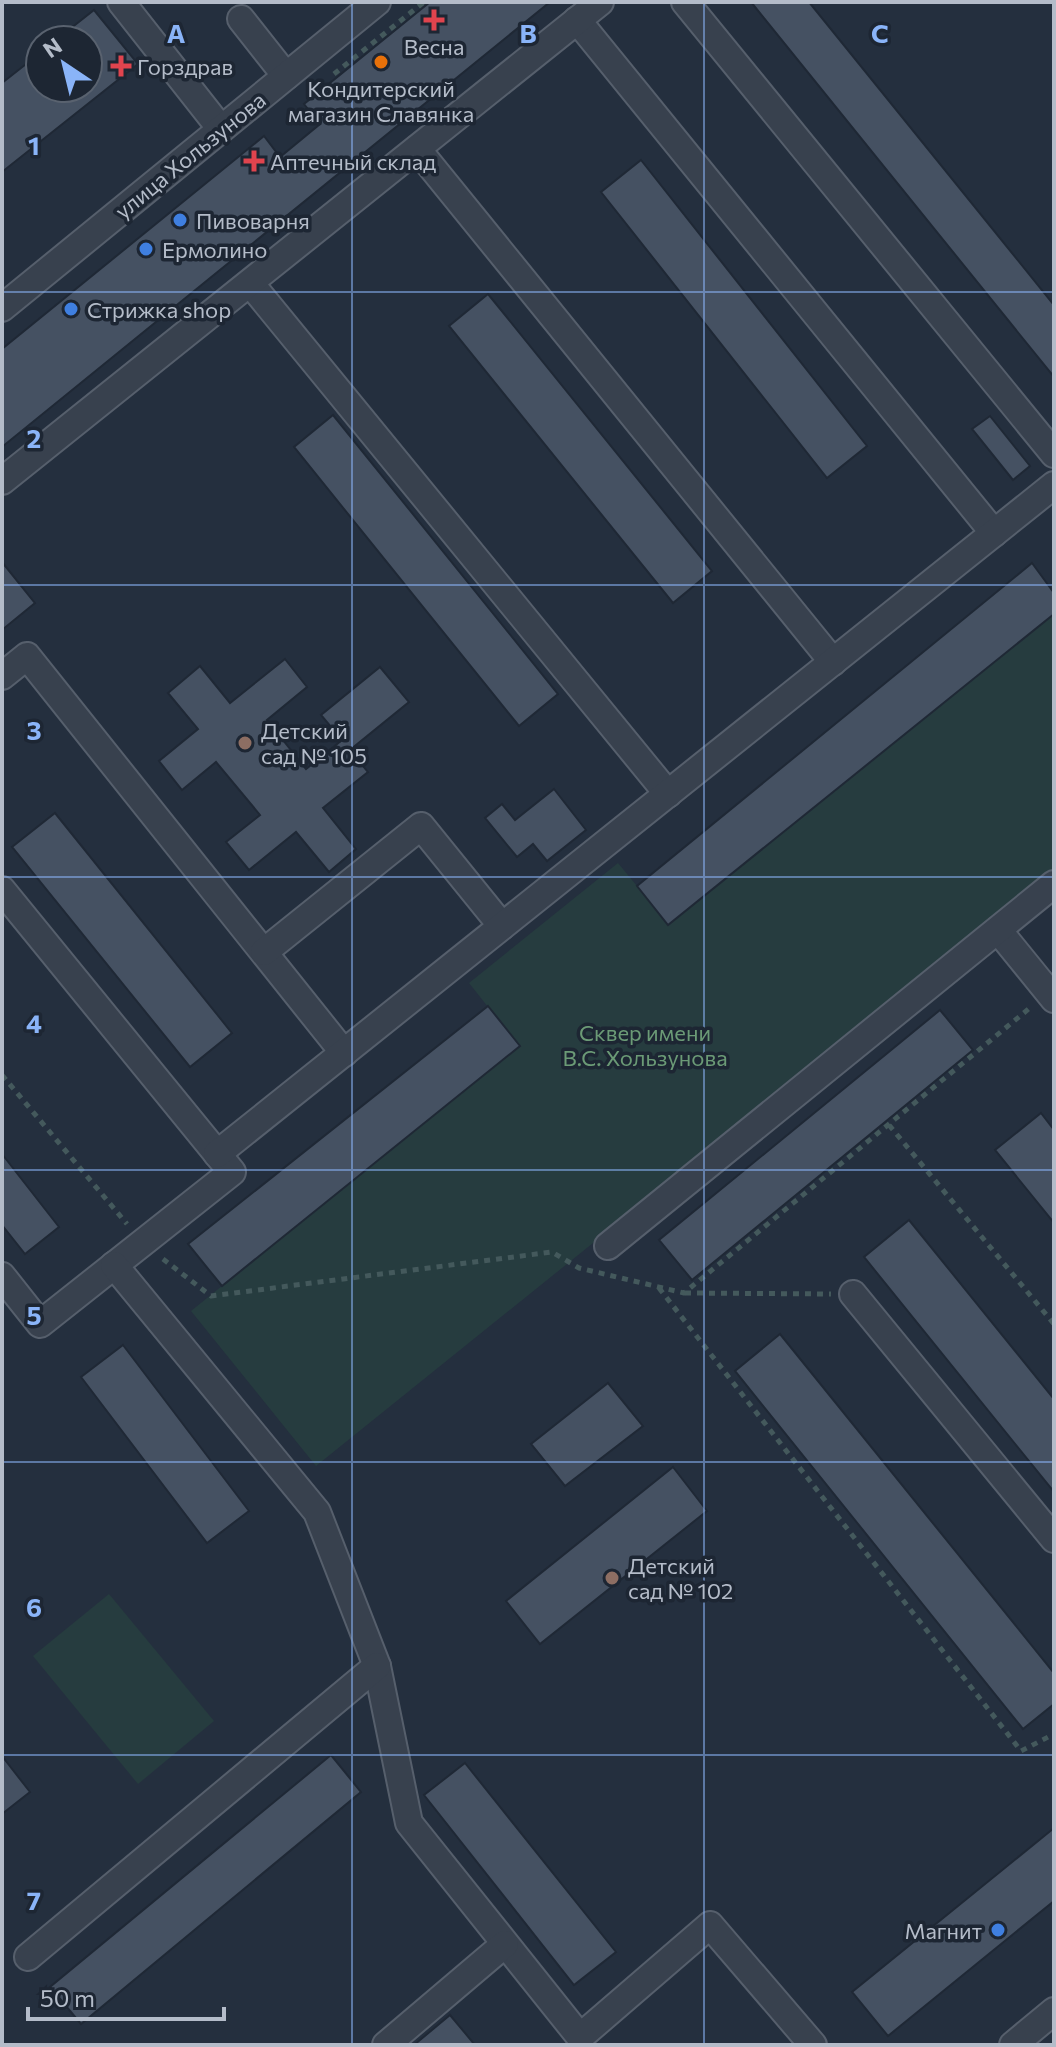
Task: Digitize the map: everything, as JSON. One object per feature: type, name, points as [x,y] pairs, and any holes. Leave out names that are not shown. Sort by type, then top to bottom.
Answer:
[{"type":"street","points":[[121,2],[221,129]]},
{"type":"street","name":"улица Хользунова","points":[[2,308],[377,2]]},
{"type":"street","points":[[2,481],[600,2]]},
{"type":"street","points":[[685,2],[1054,454]]},
{"type":"street","points":[[241,19],[286,76]]},
{"type":"street","points":[[577,20],[994,533]]},
{"type":"street","points":[[417,149],[833,662]]},
{"type":"street","points":[[250,283],[668,794]]},
{"type":"street","points":[[217,1154],[1054,485]]},
{"type":"street","points":[[2,676],[27,656],[344,1053]]},
{"type":"street","points":[[264,952],[421,826],[502,926]]},
{"type":"street","points":[[608,1246],[1054,884]]},
{"type":"street","points":[[2,890],[232,1172],[40,1324],[2,1276]]},
{"type":"street","points":[[998,930],[1052,996]]},
{"type":"street","points":[[114,1265],[317,1512],[377,1666],[409,1823],[580,2037],[710,1925],[813,2045]]},
{"type":"street","points":[[853,1294],[1054,1539]]},
{"type":"street","points":[[28,1957],[377,1666]]},
{"type":"street","points":[[386,2045],[505,1944]]},
{"type":"street","points":[[1013,2045],[1054,2011]]},
{"type":"path","points":[[684,1293],[1052,996]]},
{"type":"path","points":[[2,1075],[143,1243],[211,1296],[552,1252],[579,1268],[684,1293],[853,1294]]},
{"type":"path","points":[[889,1125],[1054,1324]]},
{"type":"path","points":[[658,1287],[1021,1751],[1054,1734]]},
{"type":"green space","name":"Сквер имени В.С. Хользунова","points":[[1054,614],[1054,872],[316,1466],[191,1311],[519,1046],[469,983],[618,863],[669,925]]},
{"type":"green space","points":[[109,1594],[214,1721],[138,1784],[33,1656]]},
{"type":"building","points":[[430,2],[550,2],[2,447],[2,349],[264,136],[280,157],[320,124],[304,104]]},
{"type":"building","points":[[751,2],[809,2],[1054,305],[1054,377]]},
{"type":"building","points":[[94,10],[138,64],[104,91],[104,24],[76,24]]},
{"type":"building","points":[[24,66],[24,104],[88,104],[2,172],[2,83]]},
{"type":"building","points":[[641,160],[867,446],[827,478],[601,192]]},
{"type":"building","points":[[488,294],[712,571],[673,603],[449,326]]},
{"type":"building","points":[[333,415],[558,694],[519,726],[294,447]]},
{"type":"building","points":[[990,416],[1030,466],[1013,480],[972,429]]},
{"type":"building","points":[[2,562],[35,603],[2,630]]},
{"type":"building","points":[[1032,563],[1054,593],[1054,614],[668,925],[637,886]]},
{"type":"building","points":[[285,659],[307,687],[267,720],[306,769],[342,740],[321,715],[380,667],[409,702],[350,750],[368,772],[323,808],[356,849],[329,872],[296,832],[249,870],[226,842],[260,815],[216,762],[182,790],[159,761],[198,729],[168,693],[200,666],[230,703]]},
{"type":"building","points":[[554,789],[586,830],[547,861],[533,844],[517,857],[485,818],[502,804],[515,820]]},
{"type":"building","points":[[55,813],[232,1033],[190,1067],[12,847]]},
{"type":"building","points":[[488,1006],[520,1046],[222,1286],[188,1244]]},
{"type":"building","points":[[940,1010],[973,1050],[692,1280],[659,1240]]},
{"type":"building","points":[[1041,1113],[1054,1130],[1054,1223],[995,1150]]},
{"type":"building","points":[[2,1154],[59,1227],[25,1254],[2,1225]]},
{"type":"building","points":[[909,1220],[1054,1399],[1054,1492],[864,1257]]},
{"type":"building","points":[[780,1334],[1054,1673],[1054,1704],[1023,1729],[735,1371]]},
{"type":"building","points":[[123,1345],[249,1511],[207,1543],[81,1377]]},
{"type":"building","points":[[608,1383],[643,1426],[565,1486],[531,1444]]},
{"type":"building","points":[[673,1467],[707,1511],[540,1644],[506,1601]]},
{"type":"building","points":[[331,1755],[361,1792],[81,2024],[50,1987]]},
{"type":"building","points":[[2,1756],[30,1792],[2,1814]]},
{"type":"building","points":[[465,1763],[616,1952],[574,1985],[424,1795]]},
{"type":"building","points":[[1054,1828],[1054,1901],[888,2036],[852,1992]]},
{"type":"building","points":[[450,2015],[475,2045],[414,2045]]},
{"type":"place","name":"Весна","points":[[434,20]]},
{"type":"place","name":"Кондитерский магазин Славянка","points":[[381,62]]},
{"type":"place","name":"Горздрав","points":[[121,66]]},
{"type":"place","name":"Аптечный склад","points":[[254,161]]},
{"type":"place","name":"Пивоварня","points":[[180,220]]},
{"type":"place","name":"Ермолино","points":[[146,249]]},
{"type":"place","name":"Стрижка shop","points":[[71,309]]},
{"type":"place","name":"Детский сад № 105","points":[[245,743]]},
{"type":"place","name":"Детский сад № 102","points":[[612,1578]]},
{"type":"place","name":"Магнит","points":[[998,1930]]}]
